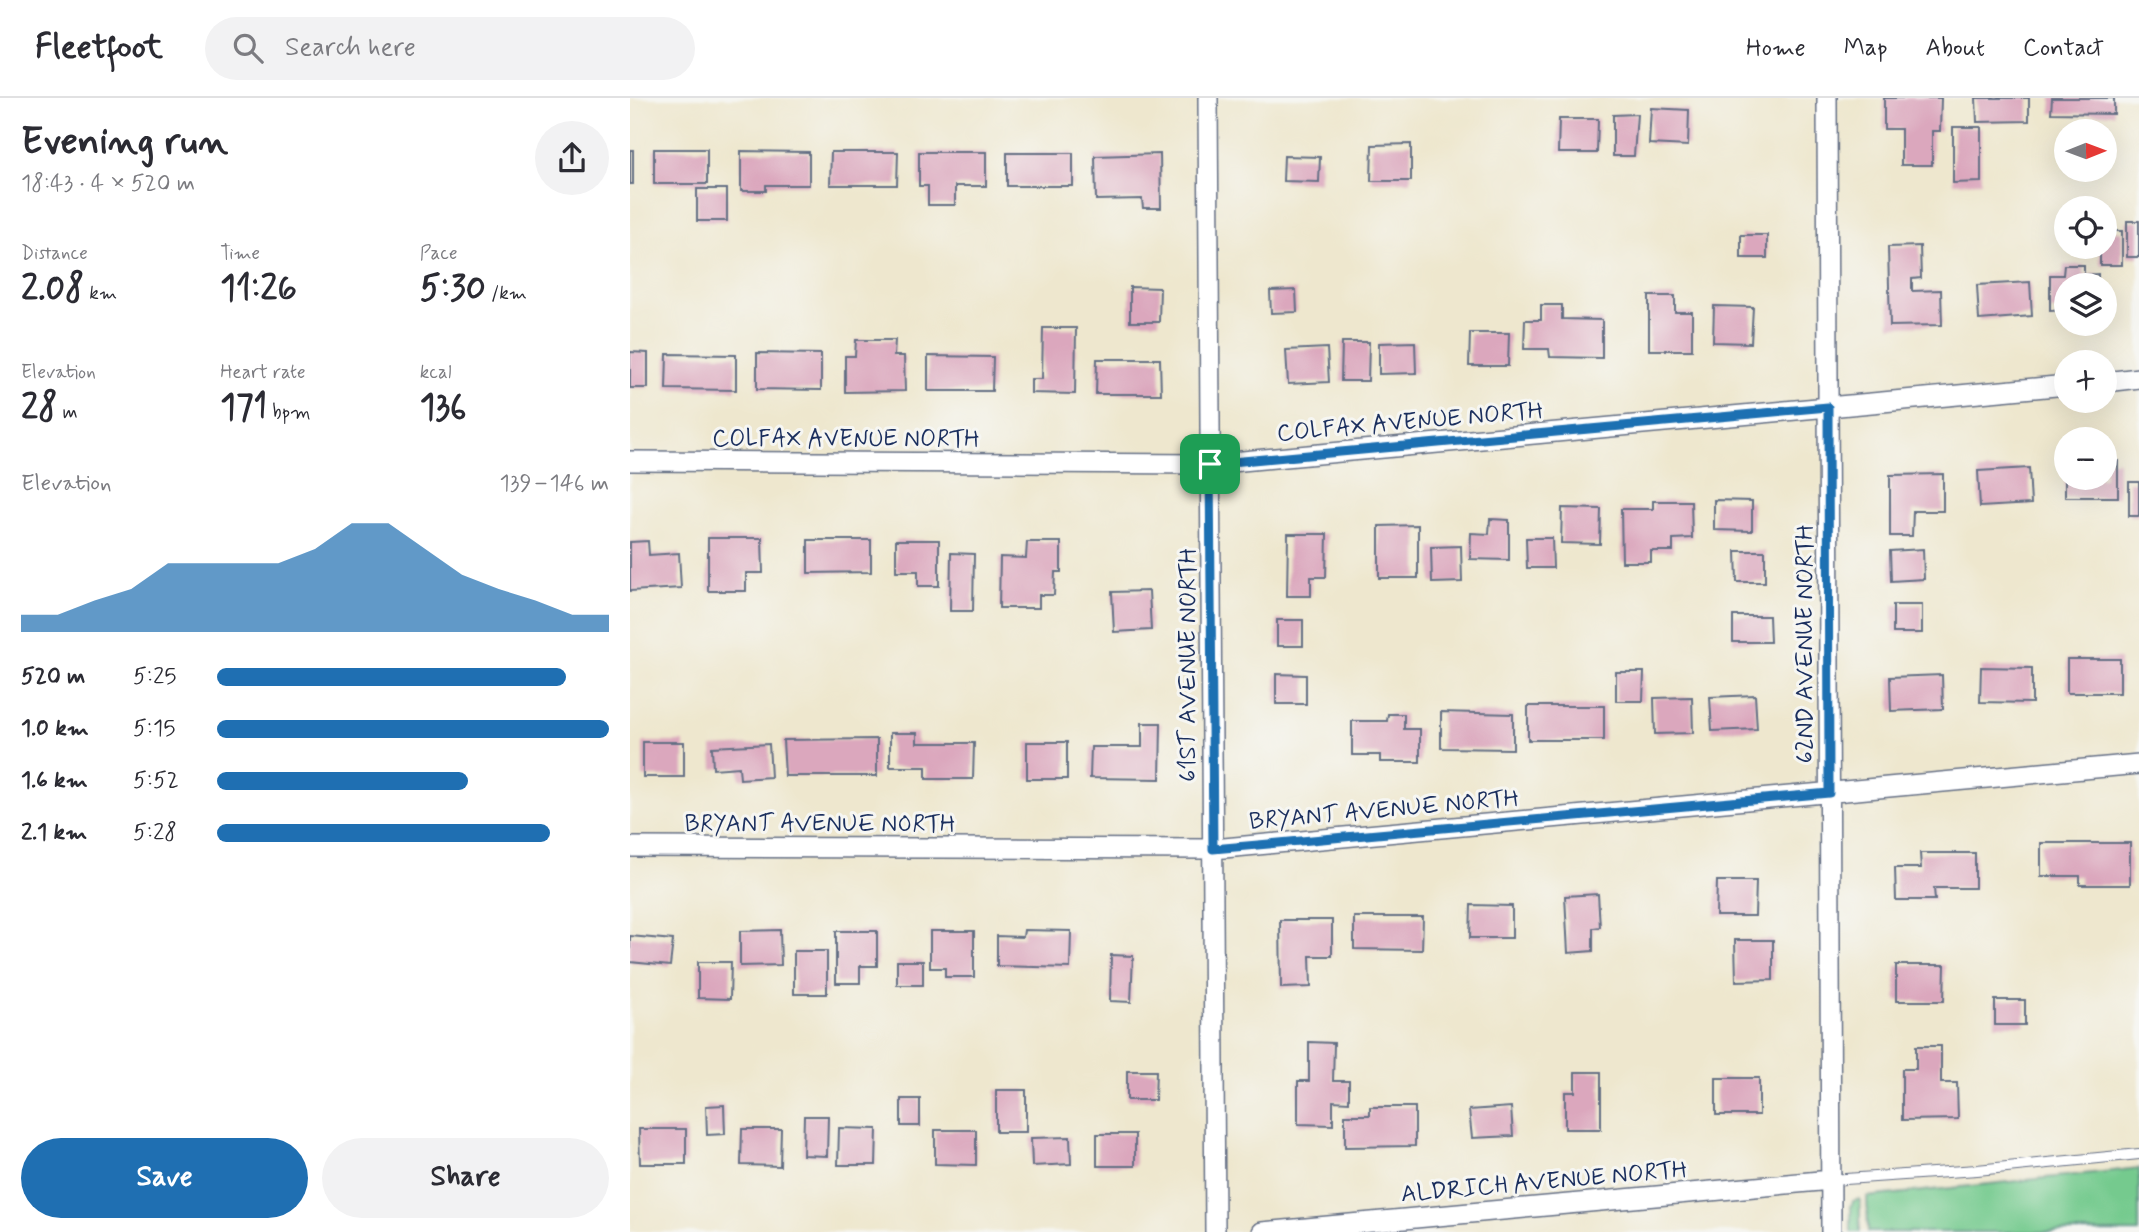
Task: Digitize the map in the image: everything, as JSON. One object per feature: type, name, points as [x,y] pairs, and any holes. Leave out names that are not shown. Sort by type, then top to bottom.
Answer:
[{"type":"street","name":"61ST AVENUE NORTH","points":[[1208,98],[1215,1232]]},
{"type":"street","name":"62ND AVENUE NORTH","points":[[1827,98],[1831,1232]]},
{"type":"street","points":[[2117,381],[2139,379]]},
{"type":"street","name":"COLFAX AVENUE NORTH","points":[[630,461],[1210,464],[2054,386]]},
{"type":"street","name":"BRYANT AVENUE NORTH","points":[[630,847],[1213,849],[2139,764]]},
{"type":"street","name":"ALDRICH AVENUE NORTH","points":[[1262,1232],[1831,1180]]},
{"type":"lane","points":[[1831,1180],[1977,1170],[2139,1153]]},
{"type":"green space","points":[[2139,1168],[2139,1232],[1868,1232],[1867,1197]]},
{"type":"green space","points":[[1860,1199],[1860,1232],[1851,1232],[1851,1206],[1853,1201]]},
{"type":"building","points":[[1884,98],[1941,98],[1940,131],[1932,131],[1932,165],[1901,165],[1901,129],[1884,129]]},
{"type":"building","points":[[1976,98],[2029,98],[2029,121],[1977,122]]},
{"type":"building","points":[[2052,98],[2114,98],[2114,114],[2051,113]]},
{"type":"building","points":[[1651,108],[1689,110],[1688,146],[1649,144]]},
{"type":"building","points":[[1637,114],[1634,156],[1613,156],[1613,115]]},
{"type":"building","points":[[1559,119],[1598,119],[1597,153],[1558,153]]},
{"type":"building","points":[[1953,127],[1981,127],[1981,182],[1953,183]]},
{"type":"building","points":[[1411,144],[1411,181],[1371,181],[1372,145]]},
{"type":"building","points":[[654,149],[707,149],[707,184],[654,184]]},
{"type":"building","points":[[630,150],[633,150],[633,184],[630,184]]},
{"type":"building","points":[[741,151],[809,152],[809,185],[766,185],[766,191],[741,191]]},
{"type":"building","points":[[831,152],[898,152],[897,185],[830,185]]},
{"type":"building","points":[[919,152],[986,152],[986,186],[955,186],[955,205],[928,205],[928,186],[919,186]]},
{"type":"building","points":[[1007,153],[1073,153],[1073,186],[1007,186]]},
{"type":"building","points":[[1160,154],[1161,208],[1143,208],[1142,199],[1096,200],[1095,156]]},
{"type":"building","points":[[1284,156],[1320,157],[1319,182],[1283,181]]},
{"type":"building","points":[[697,189],[727,189],[727,221],[697,221]]},
{"type":"building","points":[[2127,221],[2139,221],[2139,257],[2127,257]]},
{"type":"building","points":[[2117,231],[2122,231],[2122,265],[2100,265],[2100,259],[2117,259]]},
{"type":"building","points":[[1741,235],[1767,235],[1767,258],[1741,258]]},
{"type":"building","points":[[1920,246],[1921,278],[1912,279],[1912,291],[1941,290],[1942,325],[1890,326],[1888,247]]},
{"type":"building","points":[[2064,265],[2084,265],[2084,273],[2063,273]]},
{"type":"building","points":[[2050,275],[2054,275],[2054,311],[2050,311]]},
{"type":"building","points":[[2030,282],[2032,316],[1979,320],[1977,285]]},
{"type":"building","points":[[1130,287],[1160,288],[1159,322],[1130,322]]},
{"type":"building","points":[[1296,290],[1297,312],[1271,313],[1270,291]]},
{"type":"building","points":[[1649,296],[1675,296],[1675,312],[1692,312],[1692,350],[1649,350]]},
{"type":"building","points":[[1541,305],[1562,305],[1562,319],[1602,320],[1602,358],[1550,357],[1549,349],[1524,349],[1525,320],[1541,320]]},
{"type":"building","points":[[1714,306],[1753,307],[1751,343],[1713,342]]},
{"type":"building","points":[[1043,328],[1076,328],[1075,394],[1031,393],[1031,379],[1042,379]]},
{"type":"building","points":[[1470,333],[1509,333],[1508,366],[1469,366]]},
{"type":"building","points":[[856,340],[895,340],[894,356],[904,356],[905,391],[845,392],[845,356],[855,356]]},
{"type":"building","points":[[1342,342],[1369,342],[1368,381],[1341,381]]},
{"type":"building","points":[[1415,342],[1416,373],[1379,374],[1379,343]]},
{"type":"building","points":[[1327,348],[1329,382],[1288,384],[1286,350]]},
{"type":"building","points":[[630,352],[648,353],[648,388],[630,388]]},
{"type":"building","points":[[757,353],[821,354],[821,390],[757,389]]},
{"type":"building","points":[[667,354],[736,355],[736,390],[666,389]]},
{"type":"building","points":[[928,356],[993,357],[992,391],[928,391]]},
{"type":"building","points":[[1097,359],[1160,359],[1161,394],[1096,394]]},
{"type":"building","points":[[2118,461],[2118,497],[2065,497],[2065,490],[2117,490]]},
{"type":"building","points":[[2029,468],[2031,504],[1980,507],[1978,471]]},
{"type":"building","points":[[1943,474],[1943,511],[1913,511],[1912,536],[1890,536],[1890,475]]},
{"type":"building","points":[[2129,482],[2139,482],[2139,516],[2129,516]]},
{"type":"building","points":[[1714,500],[1752,501],[1752,531],[1714,530]]},
{"type":"building","points":[[1653,501],[1691,501],[1692,538],[1673,539],[1673,551],[1651,551],[1651,562],[1622,562],[1621,509],[1653,509]]},
{"type":"building","points":[[1562,508],[1601,509],[1600,544],[1561,543]]},
{"type":"building","points":[[1490,519],[1509,520],[1509,560],[1470,559],[1471,533],[1489,534]]},
{"type":"building","points":[[1418,525],[1418,578],[1379,578],[1379,526]]},
{"type":"building","points":[[1288,534],[1327,534],[1326,577],[1311,577],[1311,596],[1287,596]]},
{"type":"building","points":[[708,538],[762,538],[763,573],[746,573],[746,591],[708,591]]},
{"type":"building","points":[[1526,538],[1552,538],[1553,568],[1527,568]]},
{"type":"building","points":[[808,540],[871,540],[871,572],[808,573]]},
{"type":"building","points":[[896,540],[939,540],[939,586],[918,586],[918,571],[896,571]]},
{"type":"building","points":[[648,541],[649,555],[679,553],[681,588],[630,591],[630,542]]},
{"type":"building","points":[[1027,542],[1061,542],[1061,572],[1055,572],[1054,595],[1039,595],[1039,608],[999,608],[1000,557],[1026,558]]},
{"type":"building","points":[[1461,546],[1462,582],[1432,583],[1431,547]]},
{"type":"building","points":[[1923,549],[1924,579],[1891,581],[1890,551]]},
{"type":"building","points":[[1736,551],[1765,551],[1765,582],[1737,582]]},
{"type":"building","points":[[951,553],[974,554],[973,611],[950,611]]},
{"type":"building","points":[[1149,591],[1151,630],[1114,632],[1112,592]]},
{"type":"building","points":[[1893,605],[1922,605],[1922,633],[1893,633]]},
{"type":"building","points":[[1733,616],[1769,616],[1770,642],[1733,642]]},
{"type":"building","points":[[1277,620],[1303,620],[1303,646],[1277,646]]},
{"type":"building","points":[[2067,659],[2120,659],[2120,693],[2067,693]]},
{"type":"building","points":[[1981,667],[2032,668],[2032,703],[1980,702]]},
{"type":"building","points":[[1616,672],[1644,672],[1643,701],[1616,701]]},
{"type":"building","points":[[1276,674],[1306,675],[1306,704],[1276,704]]},
{"type":"building","points":[[1942,675],[1943,709],[1891,711],[1890,677]]},
{"type":"building","points":[[1755,695],[1757,729],[1712,731],[1710,697]]},
{"type":"building","points":[[1692,697],[1693,733],[1655,734],[1654,698]]},
{"type":"building","points":[[1528,706],[1604,706],[1604,740],[1528,740]]},
{"type":"building","points":[[1441,712],[1513,714],[1513,749],[1441,748]]},
{"type":"building","points":[[1388,714],[1404,714],[1404,729],[1420,729],[1420,762],[1380,762],[1380,755],[1352,755],[1352,721],[1387,721]]},
{"type":"building","points":[[1142,723],[1161,723],[1160,779],[1090,778],[1091,747],[1142,747]]},
{"type":"building","points":[[890,733],[917,733],[917,743],[974,743],[973,779],[926,779],[926,767],[890,767]]},
{"type":"building","points":[[877,739],[877,776],[785,776],[783,740]]},
{"type":"building","points":[[643,742],[684,742],[684,777],[643,777]]},
{"type":"building","points":[[1027,742],[1067,742],[1067,779],[1027,779]]},
{"type":"building","points":[[769,744],[771,777],[740,779],[739,767],[713,769],[712,747]]},
{"type":"building","points":[[2041,843],[2130,843],[2130,885],[2080,885],[2080,876],[2041,876]]},
{"type":"building","points":[[1920,853],[1975,853],[1975,888],[1934,888],[1935,900],[1896,900],[1895,868],[1921,868]]},
{"type":"building","points":[[1717,881],[1756,881],[1755,916],[1716,916]]},
{"type":"building","points":[[1598,894],[1600,927],[1593,928],[1593,951],[1568,953],[1565,896]]},
{"type":"building","points":[[1471,905],[1512,906],[1512,938],[1470,938]]},
{"type":"building","points":[[1354,917],[1423,917],[1422,950],[1354,949]]},
{"type":"building","points":[[1280,920],[1332,920],[1332,956],[1310,956],[1311,987],[1281,988]]},
{"type":"building","points":[[780,930],[781,965],[740,966],[740,931]]},
{"type":"building","points":[[1024,930],[1071,931],[1070,968],[997,966],[997,936],[1023,937]]},
{"type":"building","points":[[836,931],[877,931],[877,966],[860,966],[860,983],[836,983]]},
{"type":"building","points":[[930,931],[974,931],[974,977],[945,977],[945,968],[930,968]]},
{"type":"building","points":[[630,936],[673,940],[670,966],[630,962]]},
{"type":"building","points":[[1735,940],[1773,940],[1773,980],[1736,981]]},
{"type":"building","points":[[794,951],[827,951],[827,994],[794,994]]},
{"type":"building","points":[[1111,955],[1133,956],[1131,1002],[1110,1001]]},
{"type":"building","points":[[897,961],[923,961],[923,985],[897,985]]},
{"type":"building","points":[[698,962],[731,962],[730,999],[698,998]]},
{"type":"building","points":[[1896,965],[1945,965],[1944,1001],[1896,1001]]},
{"type":"building","points":[[1995,1000],[2025,1000],[2025,1025],[1995,1025]]},
{"type":"building","points":[[1309,1042],[1334,1043],[1333,1081],[1349,1081],[1349,1102],[1333,1101],[1333,1125],[1298,1124],[1298,1081],[1309,1081]]},
{"type":"building","points":[[1916,1046],[1941,1046],[1941,1083],[1957,1083],[1958,1119],[1902,1120],[1902,1069],[1916,1069]]},
{"type":"building","points":[[1127,1071],[1156,1071],[1155,1100],[1127,1100]]},
{"type":"building","points":[[1575,1072],[1601,1072],[1601,1129],[1565,1129],[1565,1092],[1575,1092]]},
{"type":"building","points":[[1716,1078],[1759,1078],[1759,1115],[1716,1115]]},
{"type":"building","points":[[996,1090],[1026,1090],[1026,1132],[996,1132]]},
{"type":"building","points":[[901,1099],[920,1099],[920,1126],[901,1126]]},
{"type":"building","points":[[724,1105],[725,1134],[707,1135],[706,1106]]},
{"type":"building","points":[[1370,1107],[1415,1107],[1415,1146],[1345,1147],[1345,1115],[1370,1115]]},
{"type":"building","points":[[1511,1107],[1513,1136],[1472,1138],[1469,1110]]},
{"type":"building","points":[[804,1116],[828,1116],[827,1156],[803,1155]]},
{"type":"building","points":[[839,1128],[877,1129],[876,1165],[838,1165]]},
{"type":"building","points":[[639,1129],[686,1129],[686,1164],[640,1164]]},
{"type":"building","points":[[742,1129],[781,1129],[780,1166],[741,1165]]},
{"type":"building","points":[[935,1130],[976,1130],[976,1165],[935,1164]]},
{"type":"building","points":[[1097,1134],[1135,1134],[1135,1166],[1097,1166]]},
{"type":"building","points":[[1070,1137],[1071,1164],[1032,1166],[1031,1138]]},
{"type":"route","points":[[1828,407],[1829,793],[1213,849],[1210,464],[1828,407]]}]
